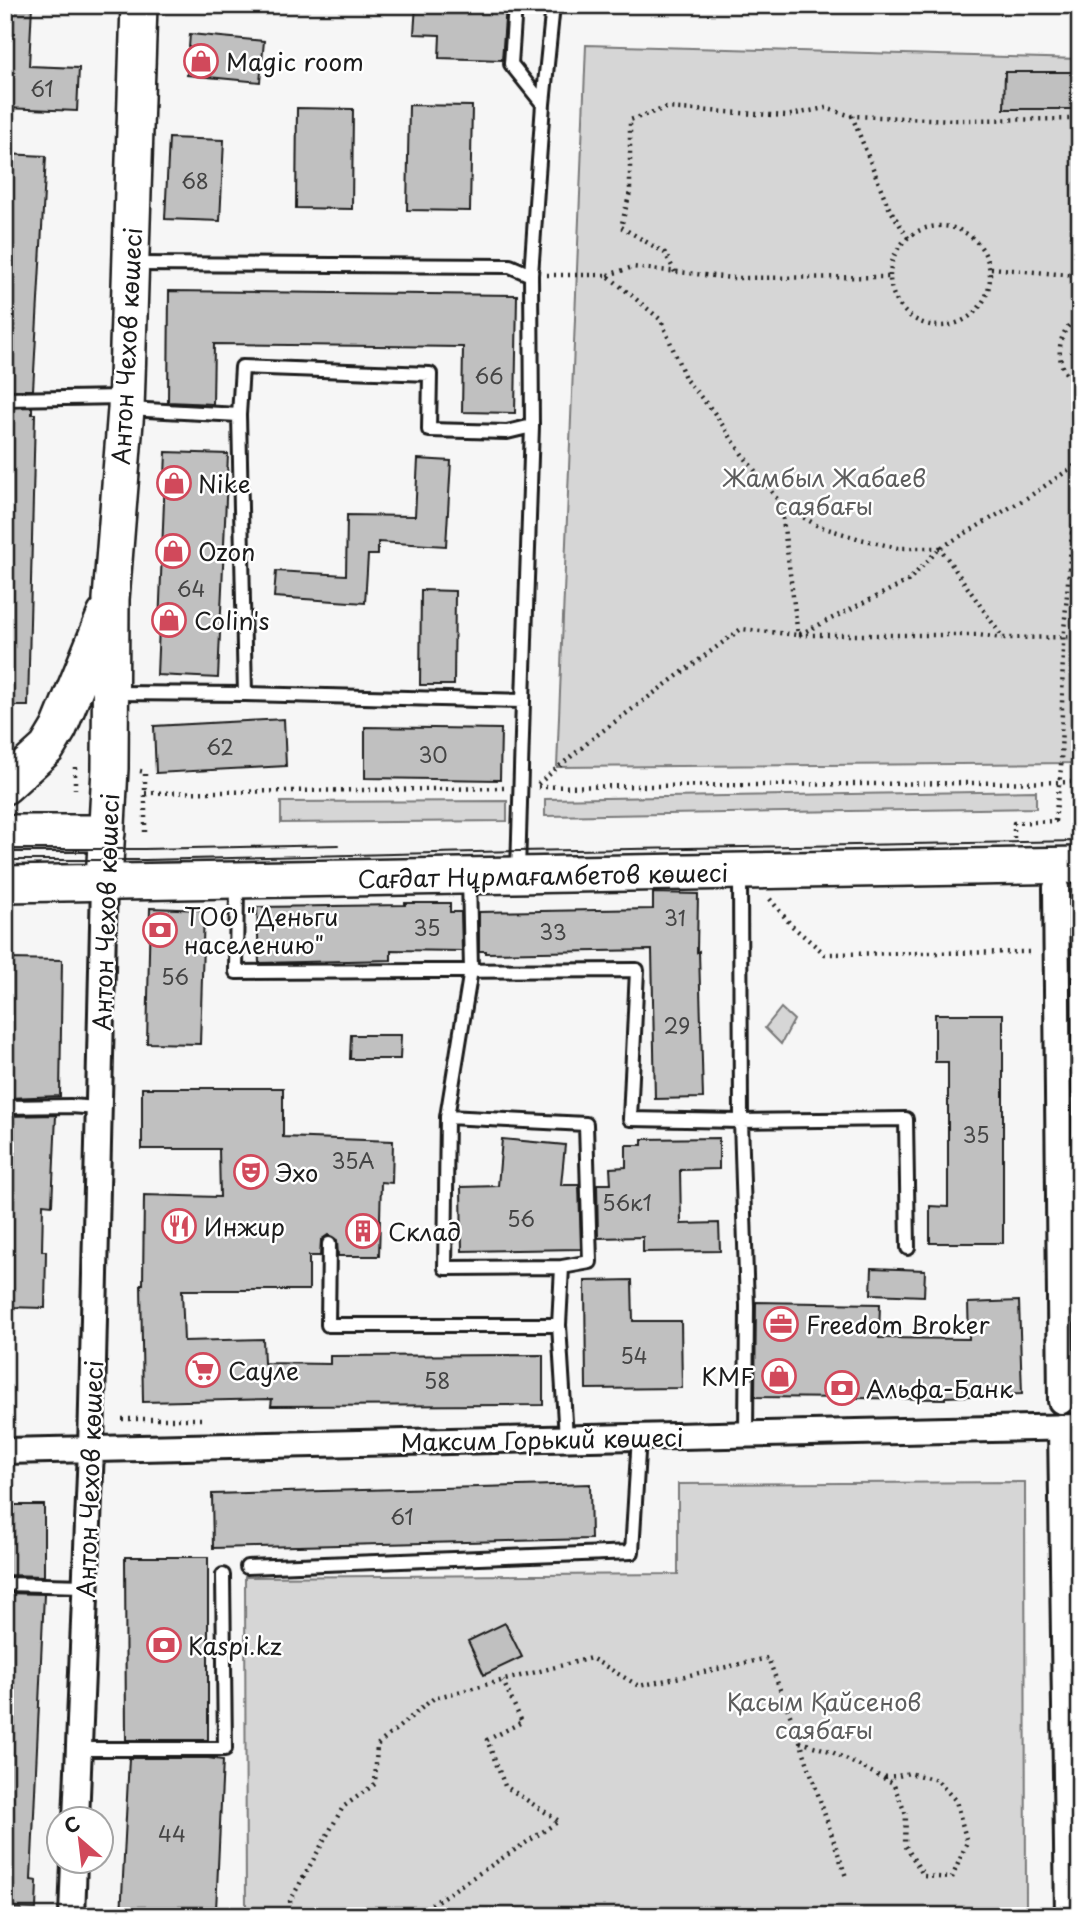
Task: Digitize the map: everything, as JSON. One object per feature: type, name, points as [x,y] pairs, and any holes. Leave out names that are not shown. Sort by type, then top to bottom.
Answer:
[{"type":"main road","name":"Антон Чехов көшесі","points":[[104,882],[111,693],[111,598],[126,403],[139,5]]},
{"type":"main road","points":[[5,786],[47,748],[59,727],[111,598]]},
{"type":"main road","points":[[5,832],[107,833]]},
{"type":"main road","name":"Сағдат Нұрмағамбетов көшесі","points":[[5,884],[740,872],[1068,876]]},
{"type":"street","points":[[1061,1401],[1056,952],[1068,876]]},
{"type":"street","name":"Антон Чехов көшесі","points":[[77,1806],[91,1450],[104,882]]},
{"type":"street","points":[[1068,1916],[1070,1427]]},
{"type":"street","name":"Максим Горький көшесі","points":[[5,1451],[1070,1427]]},
{"type":"street","points":[[72,1916],[73,1876]]},
{"type":"lane","points":[[515,5],[511,64],[543,104]]},
{"type":"lane","points":[[517,875],[532,426],[531,275],[553,5]]},
{"type":"lane","points":[[131,264],[510,266],[531,275]]},
{"type":"lane","points":[[245,694],[239,415],[242,367],[430,374],[429,430],[507,432],[532,426]]},
{"type":"lane","points":[[5,399],[126,403],[239,415]]},
{"type":"lane","points":[[111,693],[523,701]]},
{"type":"lane","points":[[740,872],[741,1121],[747,1306],[747,1434]]},
{"type":"lane","points":[[447,1117],[586,1124],[590,1262],[562,1267],[445,1268],[447,1117],[471,970],[469,876]]},
{"type":"lane","points":[[237,880],[236,972],[637,970],[630,1119],[906,1119],[908,1248]]},
{"type":"lane","points":[[5,1107],[99,1108]]},
{"type":"lane","points":[[329,1244],[328,1325],[559,1325]]},
{"type":"lane","points":[[562,1267],[559,1325],[565,1438]]},
{"type":"lane","points":[[247,1567],[632,1552],[639,1436]]},
{"type":"lane","points":[[79,1749],[225,1749],[223,1575]]},
{"type":"lane","points":[[5,1584],[85,1586]]},
{"type":"path","points":[[675,272],[665,253],[621,228],[630,192],[630,120],[666,108],[786,116],[825,108],[852,116],[956,120],[1080,118]]},
{"type":"path","points":[[852,116],[888,206],[908,238]]},
{"type":"path","points":[[936,225],[955,227],[972,236],[984,250],[991,268],[989,289],[980,307],[964,321],[944,327],[924,324],[906,314],[894,297],[889,277],[892,258],[902,242],[908,238],[918,230],[936,225]]},
{"type":"path","points":[[991,268],[1079,276],[1080,261]]},
{"type":"path","points":[[531,275],[607,275],[634,267],[732,278],[889,277]]},
{"type":"path","points":[[607,275],[661,320],[687,380],[781,504],[818,526],[860,539],[898,548],[940,548]]},
{"type":"path","points":[[1080,317],[1071,321],[1059,340],[1060,363],[1073,382],[1080,385]]},
{"type":"path","points":[[798,635],[908,581],[940,548],[1030,496],[1080,462]]},
{"type":"path","points":[[1013,846],[1014,823],[1055,821],[1060,782],[1064,638],[1072,533],[1080,483]]},
{"type":"path","points":[[781,504],[798,635]]},
{"type":"path","points":[[1072,533],[1080,525]]},
{"type":"path","points":[[940,548],[1003,638]]},
{"type":"path","points":[[535,787],[597,735],[741,629],[798,635],[1080,637]]},
{"type":"path","points":[[75,767],[75,789]]},
{"type":"path","points":[[132,771],[145,772],[145,836]]},
{"type":"path","points":[[145,793],[1080,782]]},
{"type":"path","points":[[767,895],[792,926],[825,954],[1056,952]]},
{"type":"path","points":[[290,1916],[290,1901],[343,1807],[375,1784],[377,1745],[434,1698],[591,1658],[639,1686],[768,1658],[800,1741],[846,1877]]},
{"type":"path","points":[[414,1916],[559,1821],[505,1786],[487,1740],[522,1722],[503,1681]]},
{"type":"path","points":[[800,1741],[830,1751],[881,1777],[893,1783],[906,1815],[905,1845],[918,1868],[924,1876],[952,1878],[967,1842],[956,1801],[937,1780],[909,1773],[881,1777]]},
{"type":"green space","name":"Жамбыл Жабаев саябағы","points":[[586,45],[1080,59],[1080,763],[557,767]]},
{"type":"green space","points":[[1036,791],[1036,808],[545,816],[545,799]]},
{"type":"green space","points":[[507,801],[507,821],[281,823],[281,802]]},
{"type":"green space","points":[[781,1008],[794,1020],[781,1044],[765,1028]]},
{"type":"green space","name":"Қасым Қайсенов саябағы","points":[[1025,1482],[1026,1916],[246,1916],[245,1577],[678,1574],[678,1484]]},
{"type":"building","points":[[5,5],[32,5],[29,66],[79,68],[77,111],[5,108]]},
{"type":"building","points":[[416,5],[506,5],[502,60],[439,58],[440,35],[414,34]]},
{"type":"building","points":[[190,34],[264,41],[260,82],[187,75]]},
{"type":"building","points":[[1005,72],[1080,72],[1080,109],[1004,109]]},
{"type":"building","points":[[409,105],[472,106],[470,211],[407,210]]},
{"type":"building","points":[[297,108],[353,109],[352,209],[296,208]]},
{"type":"building","points":[[169,138],[224,140],[220,221],[165,219]]},
{"type":"building","points":[[5,154],[46,156],[33,390],[5,390]]},
{"type":"building","points":[[169,291],[517,295],[515,413],[462,412],[463,347],[214,344],[213,404],[168,402]]},
{"type":"building","points":[[32,407],[32,414],[35,414],[28,706],[5,706],[5,408]]},
{"type":"building","points":[[166,452],[228,454],[218,678],[157,675]]},
{"type":"building","points":[[418,459],[451,461],[446,546],[378,542],[378,555],[368,555],[365,603],[274,597],[276,571],[346,575],[347,515],[415,516]]},
{"type":"building","points":[[421,590],[455,591],[454,685],[420,685]]},
{"type":"building","points":[[284,719],[286,766],[156,773],[154,726]]},
{"type":"building","points":[[365,727],[501,729],[500,780],[365,778]]},
{"type":"building","points":[[653,893],[698,894],[697,952],[699,951],[703,1098],[655,1099],[652,950],[479,951],[479,912],[653,909]]},
{"type":"building","points":[[450,903],[450,912],[461,912],[462,951],[391,950],[391,960],[259,963],[257,907]]},
{"type":"building","points":[[150,908],[204,910],[200,1044],[147,1043]]},
{"type":"building","points":[[10,959],[62,960],[60,1096],[8,1098]]},
{"type":"building","points":[[935,1014],[1003,1014],[1003,1243],[930,1243],[930,1206],[948,1207],[948,1062],[935,1062]]},
{"type":"building","points":[[351,1035],[401,1035],[400,1059],[350,1059]]},
{"type":"building","points":[[142,1088],[283,1088],[283,1137],[393,1141],[392,1183],[381,1182],[379,1256],[338,1256],[337,1240],[328,1235],[321,1240],[320,1256],[309,1256],[309,1290],[182,1290],[184,1341],[263,1339],[264,1363],[330,1364],[330,1356],[543,1355],[543,1405],[271,1406],[272,1399],[143,1402],[141,1284],[144,1195],[220,1197],[219,1149],[142,1149]]},
{"type":"building","points":[[56,1115],[52,1205],[43,1204],[45,1308],[5,1307],[5,1118]]},
{"type":"building","points":[[719,1138],[719,1169],[680,1170],[681,1224],[719,1223],[720,1251],[643,1252],[643,1237],[598,1238],[597,1184],[611,1184],[610,1168],[626,1167],[626,1145],[642,1145],[642,1139]]},
{"type":"building","points":[[502,1139],[565,1145],[561,1185],[579,1185],[581,1249],[462,1251],[461,1187],[498,1186]]},
{"type":"building","points":[[872,1268],[925,1270],[924,1296],[871,1294]]},
{"type":"building","points":[[632,1280],[633,1321],[681,1321],[682,1388],[586,1389],[585,1281]]},
{"type":"building","points":[[1019,1301],[1022,1394],[945,1399],[755,1397],[756,1302],[880,1304],[879,1338],[969,1339],[968,1303]]},
{"type":"building","points":[[590,1484],[591,1539],[213,1548],[212,1494]]},
{"type":"building","points":[[5,1505],[44,1505],[44,1576],[5,1575]]},
{"type":"building","points":[[125,1557],[208,1557],[208,1740],[126,1740]]},
{"type":"building","points":[[5,1593],[44,1594],[31,1880],[37,1881],[36,1909],[5,1908]]},
{"type":"building","points":[[505,1623],[522,1657],[484,1675],[468,1641]]},
{"type":"building","points":[[129,1758],[223,1760],[216,1910],[199,1909],[198,1916],[121,1916]]},
{"type":"tram line","points":[[5,860],[145,860],[1080,841]]},
{"type":"tram line","points":[[5,849],[338,845]]},
{"type":"place","name":"Magic room","points":[[201,61]]},
{"type":"place","name":"Nike","points":[[174,483]]},
{"type":"place","name":"Ozon","points":[[173,551]]},
{"type":"place","name":"Colin's","points":[[169,620]]},
{"type":"place","name":"ТОО \"Деньги населению\"","points":[[160,930]]},
{"type":"place","name":"Эхо","points":[[251,1172]]},
{"type":"place","name":"Инжир","points":[[179,1226]]},
{"type":"place","name":"Склад","points":[[363,1231]]},
{"type":"place","name":"Freedom Broker","points":[[781,1324]]},
{"type":"place","name":"Сауле","points":[[203,1370]]},
{"type":"place","name":"KMF","points":[[779,1376]]},
{"type":"place","name":"Альфа-Банк","points":[[842,1388]]},
{"type":"place","name":"Kaspi.kz","points":[[164,1645]]}]
